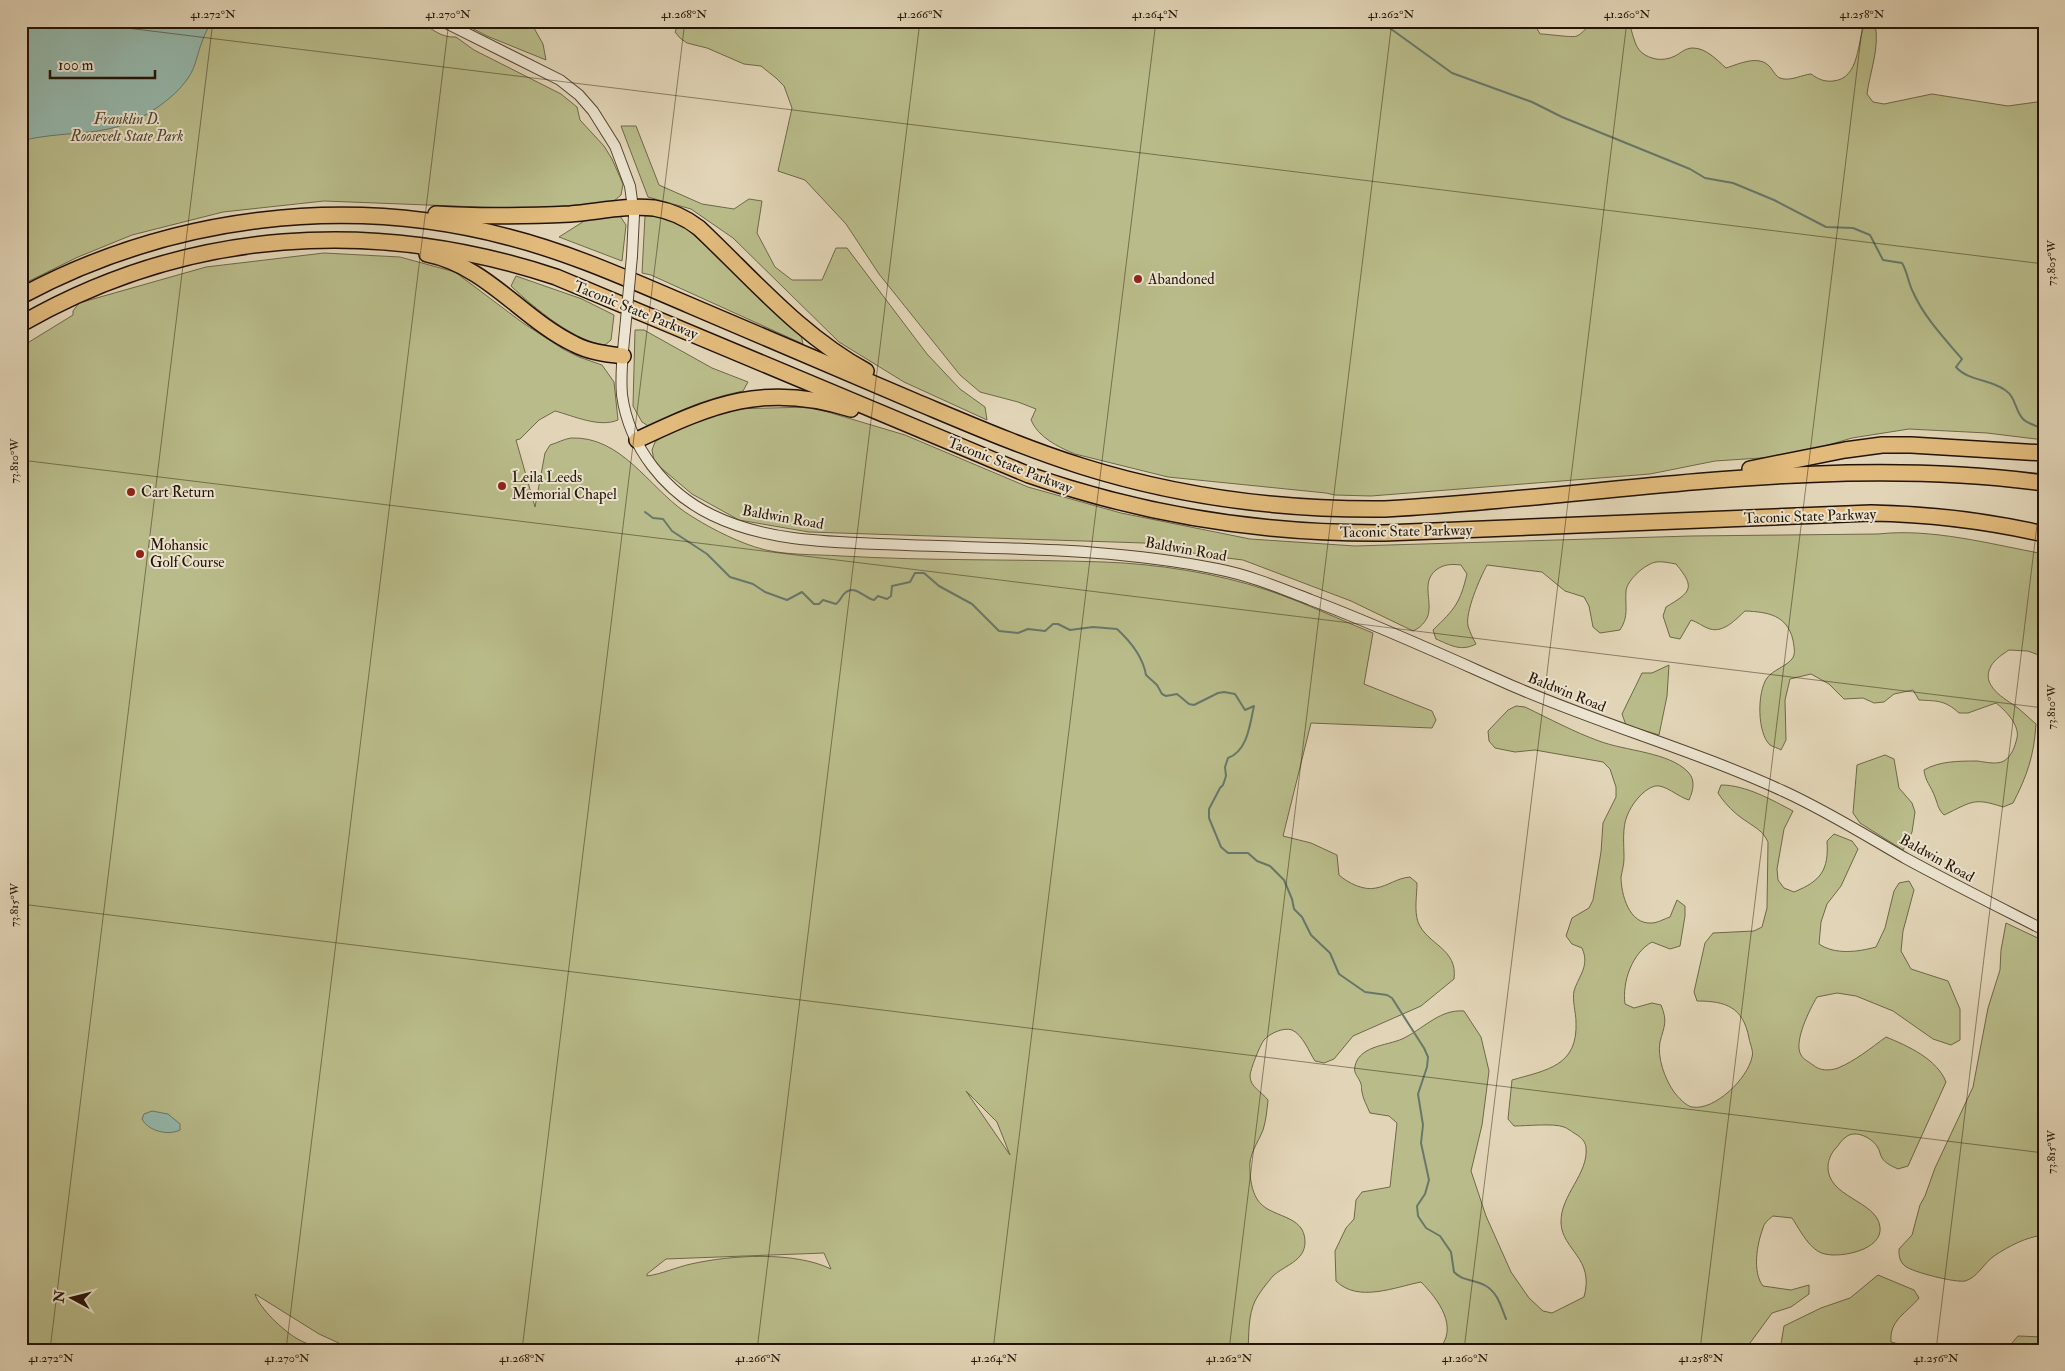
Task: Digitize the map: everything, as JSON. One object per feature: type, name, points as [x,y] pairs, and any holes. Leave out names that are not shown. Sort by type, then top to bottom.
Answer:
[{"type":"highway","points":[[304,216],[382,210],[461,215],[530,216],[634,207],[665,210],[688,220],[706,234],[800,325],[824,345],[849,362],[939,412]]},
{"type":"highway","name":"Taconic State Parkway","points":[[21,296],[79,268],[152,242],[227,224],[304,216],[382,217],[434,222],[484,231],[534,245],[615,274],[939,412],[1034,450],[1107,474],[1182,492],[1258,503],[1325,508],[1385,509],[1803,474],[1871,471],[1948,473],[2044,483]]},
{"type":"highway","name":"Taconic State Parkway","points":[[21,324],[104,284],[177,260],[227,249],[304,240],[406,243],[457,250],[507,262],[556,277],[651,315],[1029,475],[1103,498],[1204,520],[1282,530],[1385,533],[1871,513],[1947,518],[1997,524],[2044,534]]},
{"type":"highway","points":[[355,240],[431,254],[455,263],[482,277],[564,339],[588,350],[622,356]]},
{"type":"highway","points":[[637,440],[710,408],[740,400],[776,397],[828,403],[934,436]]},
{"type":"highway","points":[[1641,488],[1692,477],[1759,468],[1845,450],[1875,446],[1911,445],[2044,453]]},
{"type":"street","name":"Baldwin Road","points":[[442,21],[560,80],[585,101],[605,129],[619,155],[630,186],[634,207],[632,256],[622,356],[623,399],[627,416],[637,440],[656,472],[684,499],[718,518],[761,531],[834,541],[1135,555],[1220,569],[1259,580],[1344,612],[1561,707],[1733,770],[1787,792],[1949,882],[2044,930]]},
{"type":"green space","name":"Franklin D. Roosevelt State Park","points":[[21,21],[420,21],[441,34],[456,37],[474,50],[561,94],[577,107],[580,120],[604,146],[612,159],[623,184],[621,195],[614,201],[602,203],[531,209],[324,201],[223,212],[132,235],[78,257],[21,285]]},
{"type":"green space","points":[[458,21],[488,23],[491,21],[530,21],[543,44],[546,60],[487,36]]},
{"type":"green space","points":[[683,21],[1533,21],[1540,34],[1571,37],[1579,35],[1593,21],[1628,21],[1636,45],[1643,54],[1649,57],[1668,59],[1693,48],[1711,55],[1726,68],[1743,62],[1760,61],[1770,67],[1777,76],[1784,79],[1811,74],[1821,80],[1830,81],[1842,79],[1848,74],[1856,58],[1865,23],[1875,24],[1875,51],[1867,94],[1873,102],[1884,104],[1932,94],[2008,106],[2044,101],[2044,440],[1987,433],[1909,429],[1852,438],[1797,454],[1715,461],[1650,474],[1371,496],[1335,495],[1168,477],[1075,454],[1055,445],[1038,432],[1031,420],[1036,409],[980,392],[960,375],[879,274],[846,224],[805,180],[778,171],[792,108],[784,86],[761,66],[744,64],[707,48],[687,43],[675,32],[679,23]]},
{"type":"green space","points":[[621,126],[636,126],[659,185],[702,204],[734,209],[749,199],[762,201],[757,233],[775,267],[792,280],[822,280],[836,248],[847,248],[927,354],[960,389],[985,407],[987,420],[904,382],[839,342],[733,238],[691,209],[648,197]]},
{"type":"green space","points":[[654,215],[671,219],[687,229],[800,330],[803,344],[651,275],[642,273],[645,216]]},
{"type":"green space","points":[[620,216],[626,225],[622,261],[559,237],[589,218]]},
{"type":"green space","name":"Mohansic Golf Course","points":[[324,253],[400,257],[455,272],[523,323],[563,349],[602,365],[614,382],[618,420],[603,423],[595,422],[555,411],[539,420],[520,439],[516,440],[535,507],[545,453],[550,445],[571,438],[589,440],[605,445],[633,464],[672,501],[693,517],[728,536],[765,550],[798,554],[875,558],[1104,562],[1166,567],[1207,574],[1267,590],[1373,633],[1364,684],[1432,711],[1436,720],[1432,728],[1311,723],[1283,836],[1311,843],[1337,855],[1339,875],[1361,887],[1376,888],[1410,877],[1417,883],[1416,908],[1418,922],[1422,930],[1447,953],[1454,969],[1454,979],[1421,1006],[1353,1036],[1334,1059],[1324,1063],[1315,1061],[1303,1040],[1296,1032],[1289,1029],[1277,1031],[1267,1037],[1262,1043],[1253,1063],[1250,1076],[1254,1086],[1268,1100],[1264,1127],[1250,1159],[1252,1185],[1255,1196],[1263,1205],[1299,1226],[1305,1242],[1302,1254],[1294,1262],[1273,1276],[1255,1301],[1250,1319],[1248,1350],[354,1350],[319,1334],[255,1294],[261,1306],[285,1330],[299,1340],[322,1350],[21,1350],[21,347],[73,315],[73,311],[79,303],[206,267]],"holes":[[[966,1091],[997,1122],[1010,1155]],[[824,1253],[831,1269],[799,1259],[762,1256],[707,1261],[647,1276],[666,1259]]]},
{"type":"green space","points":[[516,276],[582,299],[614,315],[611,340],[605,345],[568,331],[531,304],[511,286]]},
{"type":"green space","points":[[635,330],[644,330],[712,368],[748,382],[743,391],[695,405],[650,427],[642,422],[633,406]]},
{"type":"green space","points":[[811,407],[905,435],[1028,487],[1121,513],[1250,539],[1355,546],[1691,536],[1919,533],[1961,538],[2044,554],[2044,657],[2028,651],[2009,650],[1995,661],[1988,673],[1989,680],[1995,691],[2036,724],[2034,746],[2029,765],[2013,803],[2003,807],[1985,802],[1973,802],[1944,815],[1938,807],[1924,770],[1950,762],[1977,761],[1994,763],[2007,759],[2014,747],[2017,733],[2014,723],[2004,710],[1996,703],[1968,713],[1959,713],[1945,703],[1919,700],[1913,690],[1894,694],[1884,702],[1874,703],[1863,698],[1844,699],[1829,684],[1811,674],[1790,679],[1785,700],[1786,740],[1781,750],[1771,746],[1766,739],[1761,722],[1761,693],[1767,678],[1793,657],[1794,648],[1790,632],[1786,625],[1775,616],[1761,612],[1745,611],[1725,627],[1715,630],[1691,620],[1680,639],[1670,637],[1663,616],[1666,607],[1681,597],[1688,589],[1686,579],[1676,564],[1656,562],[1637,573],[1627,587],[1626,616],[1620,630],[1600,633],[1593,627],[1589,606],[1584,597],[1565,591],[1542,572],[1487,565],[1469,612],[1468,626],[1476,644],[1460,648],[1436,639],[1433,630],[1452,611],[1459,599],[1467,574],[1461,565],[1439,568],[1431,575],[1428,587],[1429,612],[1424,623],[1413,631],[1351,601],[1243,560],[1203,555],[1144,543],[809,532],[739,520],[692,494],[654,460],[652,450],[655,442],[671,431],[730,409]]},
{"type":"green space","points":[[1669,665],[1667,696],[1659,735],[1626,725],[1622,714],[1642,673],[1652,673]]},
{"type":"green space","points":[[1516,706],[1525,707],[1599,741],[1670,760],[1680,765],[1691,775],[1693,789],[1689,800],[1663,787],[1655,786],[1646,790],[1634,802],[1624,826],[1624,861],[1621,877],[1625,900],[1632,914],[1637,919],[1654,923],[1670,917],[1677,900],[1685,906],[1680,946],[1670,949],[1652,942],[1645,947],[1639,953],[1630,969],[1624,995],[1625,1004],[1634,1008],[1652,1003],[1661,1005],[1665,1020],[1659,1048],[1661,1061],[1671,1087],[1687,1105],[1701,1107],[1711,1104],[1720,1098],[1744,1074],[1752,1055],[1752,1048],[1746,1028],[1738,1013],[1732,1008],[1717,1002],[1697,1001],[1694,992],[1705,943],[1713,933],[1754,931],[1762,927],[1767,908],[1768,842],[1761,832],[1738,815],[1724,801],[1718,793],[1721,785],[1749,790],[1793,811],[1784,829],[1777,869],[1778,880],[1784,888],[1794,892],[1817,879],[1825,867],[1827,841],[1834,834],[1852,841],[1858,849],[1841,886],[1827,904],[1821,922],[1819,944],[1832,950],[1847,952],[1876,947],[1885,928],[1894,891],[1899,883],[1909,881],[1914,890],[1903,931],[1901,951],[1911,969],[1948,981],[1960,1009],[1960,1040],[1951,1045],[1933,1039],[1893,1011],[1856,996],[1837,993],[1817,997],[1803,1026],[1799,1042],[1802,1056],[1816,1067],[1825,1070],[1838,1068],[1857,1058],[1886,1037],[1912,1049],[1929,1060],[1942,1074],[1946,1082],[1908,1166],[1898,1169],[1889,1165],[1882,1158],[1876,1144],[1859,1134],[1850,1135],[1845,1138],[1830,1156],[1828,1165],[1830,1176],[1835,1185],[1862,1204],[1877,1218],[1880,1227],[1879,1235],[1868,1247],[1860,1251],[1841,1255],[1825,1254],[1810,1244],[1792,1218],[1773,1216],[1766,1223],[1759,1242],[1757,1258],[1758,1273],[1763,1286],[1791,1290],[1809,1285],[1809,1294],[1791,1307],[1772,1313],[1750,1343],[1750,1350],[1438,1350],[1447,1332],[1447,1323],[1440,1305],[1421,1282],[1377,1292],[1366,1292],[1345,1288],[1336,1281],[1335,1251],[1346,1228],[1354,1219],[1356,1200],[1362,1192],[1390,1187],[1397,1123],[1389,1116],[1370,1113],[1355,1071],[1358,1059],[1363,1053],[1400,1040],[1441,1016],[1456,1011],[1464,1011],[1481,1037],[1489,1071],[1482,1125],[1471,1171],[1486,1216],[1511,1272],[1529,1298],[1543,1311],[1552,1313],[1584,1297],[1585,1273],[1582,1264],[1563,1232],[1561,1223],[1565,1203],[1579,1176],[1586,1157],[1586,1147],[1580,1137],[1564,1127],[1547,1125],[1514,1126],[1508,1119],[1512,1080],[1537,1073],[1558,1064],[1572,1048],[1576,1022],[1574,991],[1585,960],[1582,948],[1572,944],[1566,936],[1572,918],[1589,908],[1593,900],[1601,852],[1603,823],[1616,797],[1616,787],[1610,769],[1603,762],[1535,750],[1515,752],[1495,748],[1489,741],[1488,731],[1508,710]]},
{"type":"green space","points":[[1885,755],[1894,759],[1899,788],[1912,803],[1915,812],[1912,832],[1903,850],[1860,823],[1853,813],[1857,765]]},
{"type":"green space","points":[[2006,923],[2044,941],[2044,1235],[2018,1242],[1994,1256],[1977,1274],[1965,1281],[1944,1279],[1905,1266],[1900,1260],[1899,1249],[1912,1235],[1920,1205],[1935,1168],[1973,1087],[1988,1008],[2000,970],[2001,950]]},
{"type":"green space","points":[[1878,1275],[1914,1290],[1919,1298],[1896,1322],[1891,1334],[1891,1342],[1923,1350],[1780,1350],[1784,1326],[1821,1308],[1850,1298]]},
{"type":"green space","points":[[2018,1336],[2044,1337],[2044,1350],[2006,1350]]},
{"type":"water","points":[[21,21],[212,21],[204,37],[191,74],[178,90],[158,107],[124,125],[91,132],[40,137],[21,141]]},
{"type":"water","points":[[152,1111],[168,1114],[180,1124],[180,1130],[164,1132],[149,1127],[142,1119],[144,1114]]},
{"type":"waterway","points":[[1380,21],[1452,73],[1532,102],[1562,117],[1690,169],[1705,178],[1733,183],[1774,200],[1826,227],[1853,228],[1870,235],[1883,260],[1902,263],[1911,289],[1923,310],[1962,359],[1956,367],[1973,378],[1999,386],[2005,390],[2011,396],[2023,419],[2041,428]]},
{"type":"waterway","points":[[645,512],[653,518],[663,519],[672,531],[707,554],[730,577],[753,584],[765,592],[787,600],[802,592],[814,604],[819,604],[823,600],[836,604],[844,594],[852,590],[870,599],[874,600],[878,596],[887,599],[891,596],[892,586],[910,582],[915,573],[924,573],[939,586],[972,604],[999,631],[1018,633],[1028,629],[1045,631],[1053,624],[1058,624],[1070,630],[1093,627],[1117,629],[1135,650],[1142,662],[1146,675],[1157,685],[1162,694],[1166,696],[1177,694],[1189,704],[1194,705],[1224,692],[1235,694],[1245,710],[1254,706],[1244,743],[1235,754],[1228,758],[1225,767],[1226,776],[1209,809],[1209,818],[1221,847],[1228,853],[1248,853],[1257,861],[1270,866],[1284,880],[1294,909],[1302,917],[1311,935],[1330,953],[1339,974],[1365,992],[1387,995],[1392,998],[1424,1048],[1428,1057],[1427,1067],[1418,1094],[1423,1125],[1421,1143],[1429,1180],[1425,1194],[1417,1206],[1418,1216],[1426,1228],[1440,1236],[1451,1252],[1454,1272],[1461,1277],[1482,1284],[1490,1289],[1499,1301],[1506,1319]]},
{"type":"place","name":"Abandoned","points":[[1138,279]]},
{"type":"place","name":"Leila Leeds Memorial Chapel","points":[[502,486]]},
{"type":"place","name":"Cart Return","points":[[131,492]]},
{"type":"place","name":"Mohansic Golf Course","points":[[140,554]]}]
